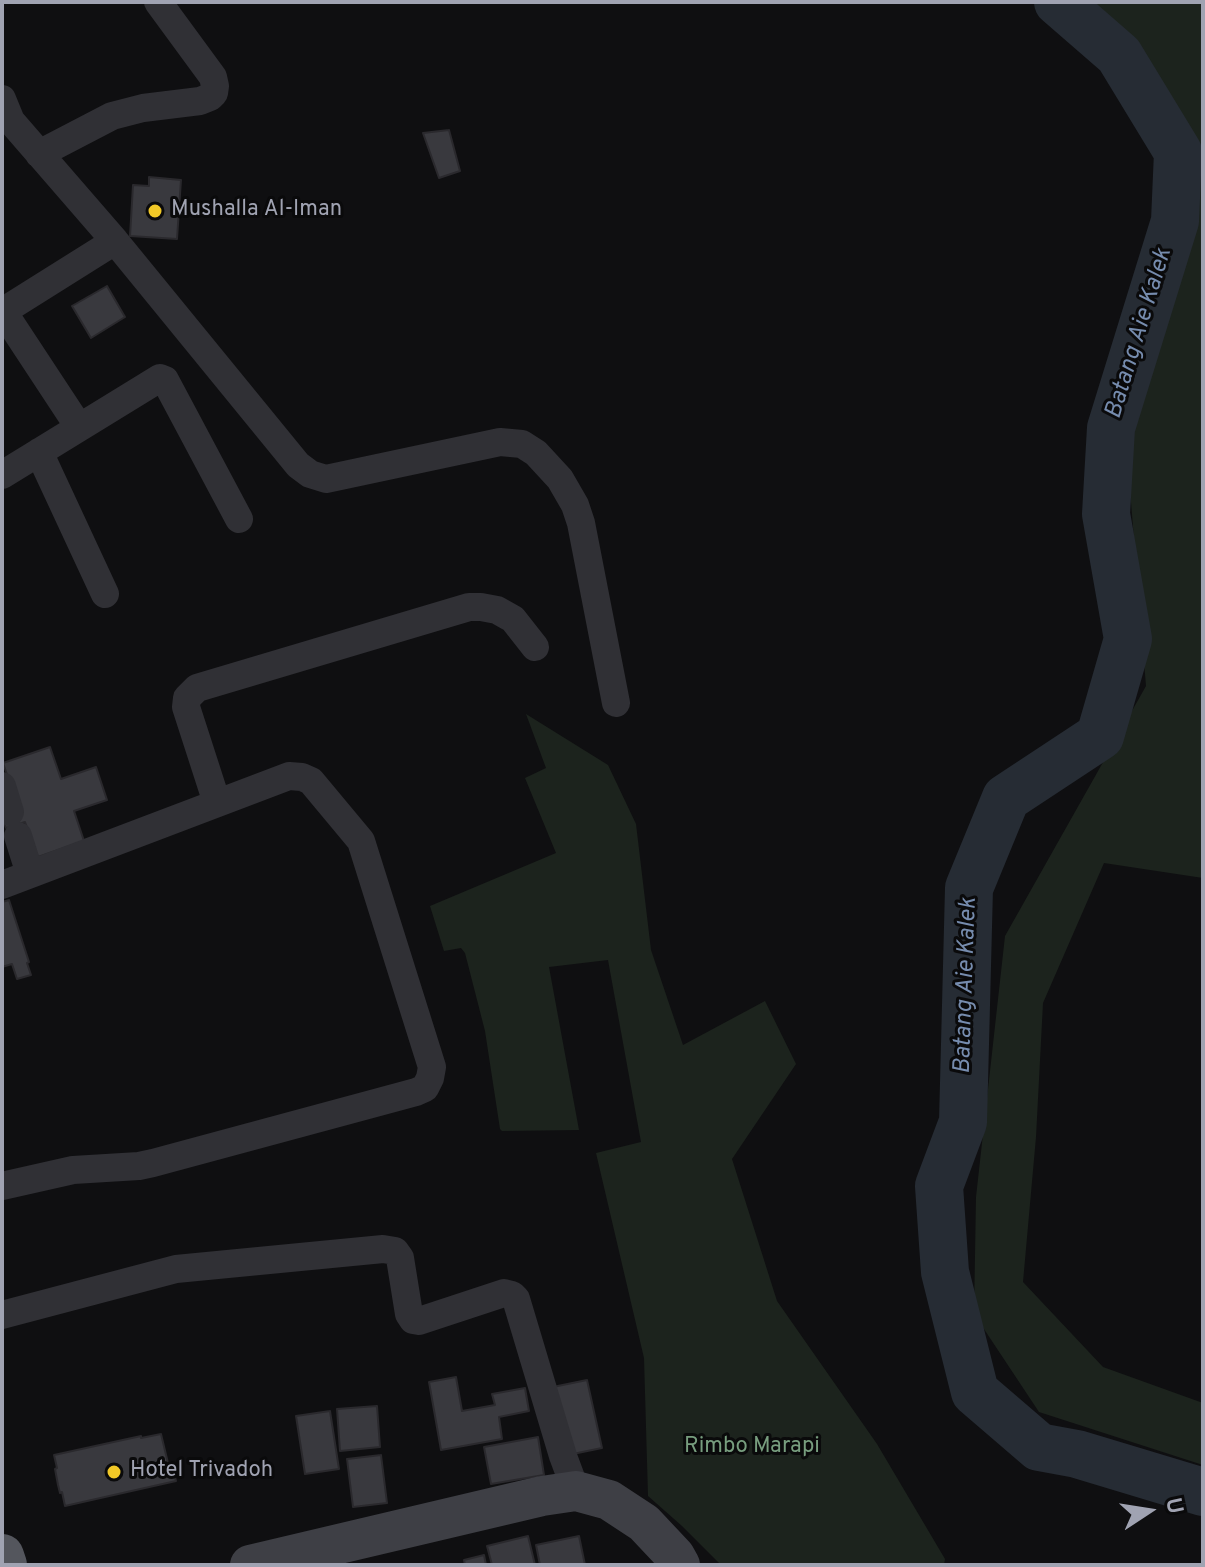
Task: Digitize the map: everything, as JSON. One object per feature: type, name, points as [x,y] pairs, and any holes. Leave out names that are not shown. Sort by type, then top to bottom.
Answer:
[{"type":"highway","points":[[2,1556],[5,1565]]},
{"type":"main road","points":[[250,1565],[542,1496],[576,1491],[609,1500],[644,1523],[680,1565]]},
{"type":"street","points":[[39,154],[112,116],[143,108],[200,101],[214,93],[213,77],[158,2]]},
{"type":"street","points":[[2,99],[11,121],[115,241],[298,465],[310,474],[326,479],[500,442],[522,444],[536,453],[560,479],[581,523],[616,703]]},
{"type":"street","points":[[79,427],[2,311],[115,241]]},
{"type":"street","points":[[2,475],[160,378],[165,380],[239,519]]},
{"type":"street","points":[[39,452],[105,594]]},
{"type":"street","points":[[217,803],[186,707],[187,698],[197,688],[469,607],[497,610],[513,619],[535,647]]},
{"type":"street","points":[[2,885],[289,776],[302,777],[311,781],[361,841],[432,1067],[425,1088],[416,1092],[153,1163],[73,1170],[2,1186]]},
{"type":"street","points":[[10,811],[30,874]]},
{"type":"street","points":[[2,1315],[176,1269],[383,1249],[395,1251],[400,1258],[409,1314],[413,1320],[419,1321],[504,1293],[516,1299],[576,1491]]},
{"type":"green space","points":[[1093,2],[1203,2],[1203,878],[1104,863],[1043,1003],[1036,1137],[1023,1282],[1103,1367],[1203,1403],[1203,1465],[1039,1412],[974,1314],[976,1197],[1005,936],[1146,686],[1122,392],[1193,166]]},
{"type":"green space","name":"Rimbo Marapi","points":[[526,714],[608,765],[636,824],[651,950],[683,1045],[765,1001],[796,1064],[732,1159],[777,1301],[877,1444],[945,1559],[944,1565],[721,1565],[648,1496],[644,1358],[596,1153],[641,1142],[608,960],[549,967],[579,1130],[502,1131],[485,1031],[465,953],[461,948],[444,951],[430,906],[556,853],[525,778],[546,768]]},
{"type":"building","points":[[449,130],[460,171],[439,178],[423,133]]},
{"type":"building","name":"Mushalla Al-Iman","points":[[149,177],[181,180],[177,239],[130,236],[133,185],[149,186]]},
{"type":"building","points":[[107,286],[125,317],[91,338],[72,306]]},
{"type":"building","points":[[50,747],[61,779],[96,767],[107,800],[74,811],[84,841],[38,857],[25,822],[6,828],[2,818],[16,800],[3,763]]},
{"type":"building","points":[[9,900],[31,975],[17,979],[12,964],[2,967],[2,902]]},
{"type":"building","points":[[456,1377],[462,1411],[495,1405],[492,1394],[525,1388],[529,1411],[499,1417],[502,1439],[441,1450],[429,1382]]},
{"type":"building","points":[[587,1380],[602,1448],[563,1456],[548,1388]]},
{"type":"building","points":[[377,1406],[380,1447],[340,1451],[337,1409]]},
{"type":"building","points":[[330,1411],[339,1469],[305,1474],[296,1416]]},
{"type":"building","name":"Hotel Trivadoh","points":[[161,1434],[176,1481],[65,1506],[58,1485],[54,1455]]},
{"type":"building","points":[[538,1437],[544,1475],[491,1484],[484,1447]]},
{"type":"building","points":[[381,1455],[387,1503],[353,1507],[347,1459]]},
{"type":"building","points":[[528,1536],[535,1565],[492,1565],[487,1546]]},
{"type":"building","points":[[579,1536],[585,1565],[540,1565],[536,1545]]},
{"type":"building","points":[[484,1555],[486,1565],[465,1565],[464,1560]]},
{"type":"waterway","name":"Batang Aie Kalek","points":[[1058,2],[1119,55],[1178,152],[1175,221],[1111,428],[1106,514],[1128,639],[1100,736],[1006,798],[969,888],[963,1122],[939,1186],[945,1272],[975,1392],[1039,1447],[1077,1454],[1203,1492]]},
{"type":"place","name":"Mushalla Al-Iman","points":[[155,211]]},
{"type":"place","name":"Hotel Trivadoh","points":[[114,1472]]}]
